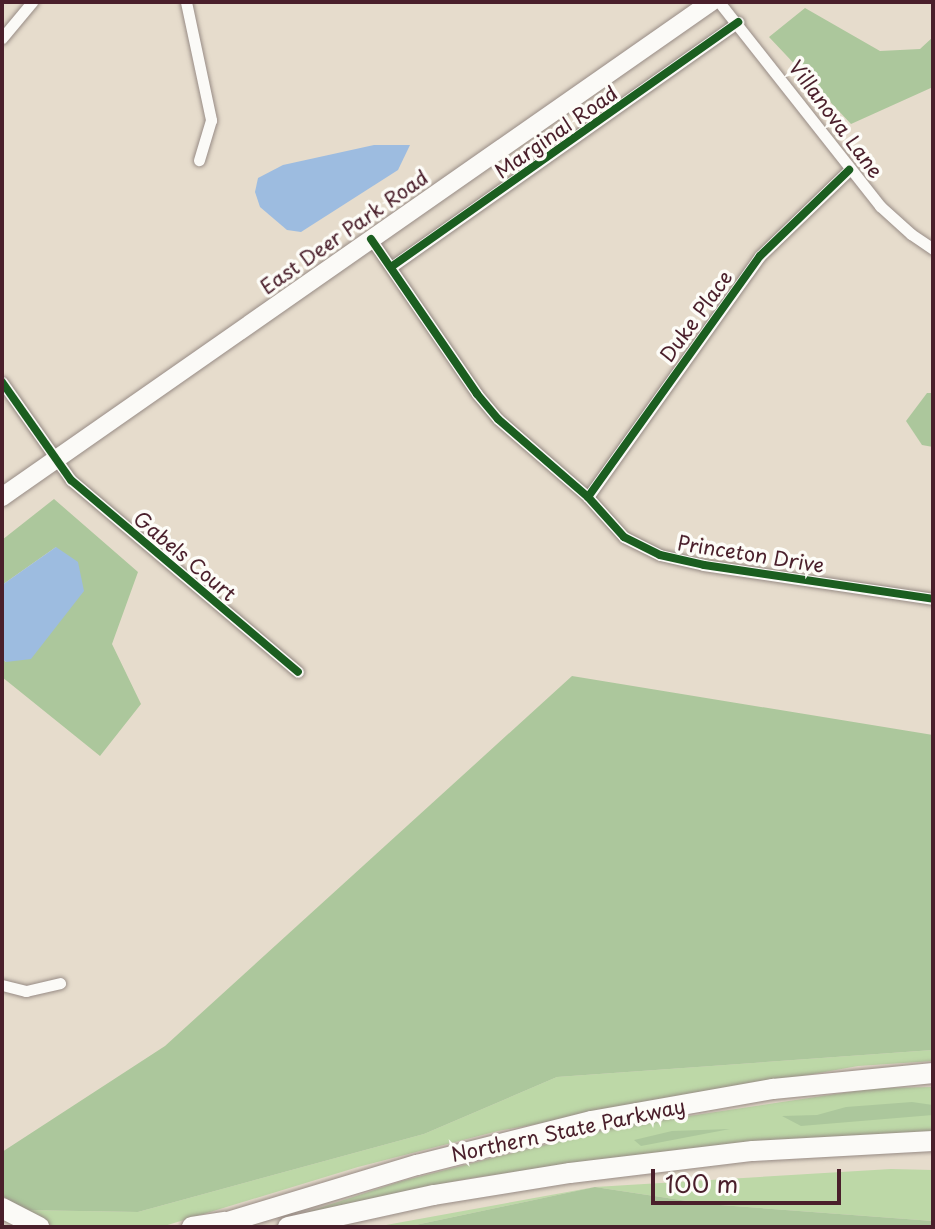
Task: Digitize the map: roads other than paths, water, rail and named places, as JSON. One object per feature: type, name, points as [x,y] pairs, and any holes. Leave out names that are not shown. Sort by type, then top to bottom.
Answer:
[{"type":"highway","name":"Northern State Parkway","points":[[211,1227],[417,1165],[591,1121],[773,1089],[933,1073]]},
{"type":"highway","name":"Northern State Parkway","points":[[288,1227],[434,1195],[570,1173],[753,1151],[933,1141]]},
{"type":"highway","points":[[333,1227],[374,1218],[434,1195]]},
{"type":"highway","points":[[2,1208],[39,1227]]},
{"type":"highway","points":[[192,1227],[233,1220]]},
{"type":"main road","name":"East Deer Park Road","points":[[2,497],[711,2]]},
{"type":"street","points":[[2,38],[32,2]]},
{"type":"street","points":[[186,2],[211,120],[199,160]]},
{"type":"street","name":"Villanova Lane","points":[[719,2],[738,22],[849,170],[880,206],[933,249]]},
{"type":"street","name":"Marginal Road","points":[[391,267],[738,22]]},
{"type":"street","name":"Duke Place","points":[[588,497],[760,256],[849,170]]},
{"type":"street","name":"Princeton Drive","points":[[371,239],[477,394],[498,419],[588,497],[624,537],[660,555],[704,565],[933,599]]},
{"type":"street","name":"Gabels Court","points":[[2,382],[71,480],[298,672]]},
{"type":"street","points":[[2,985],[26,991],[60,983]]},
{"type":"water","points":[[374,145],[410,145],[398,170],[301,232],[287,230],[260,207],[255,192],[258,178],[283,165]]},
{"type":"water","points":[[56,547],[78,562],[84,591],[31,659],[6,662],[2,659],[2,585]]}]
